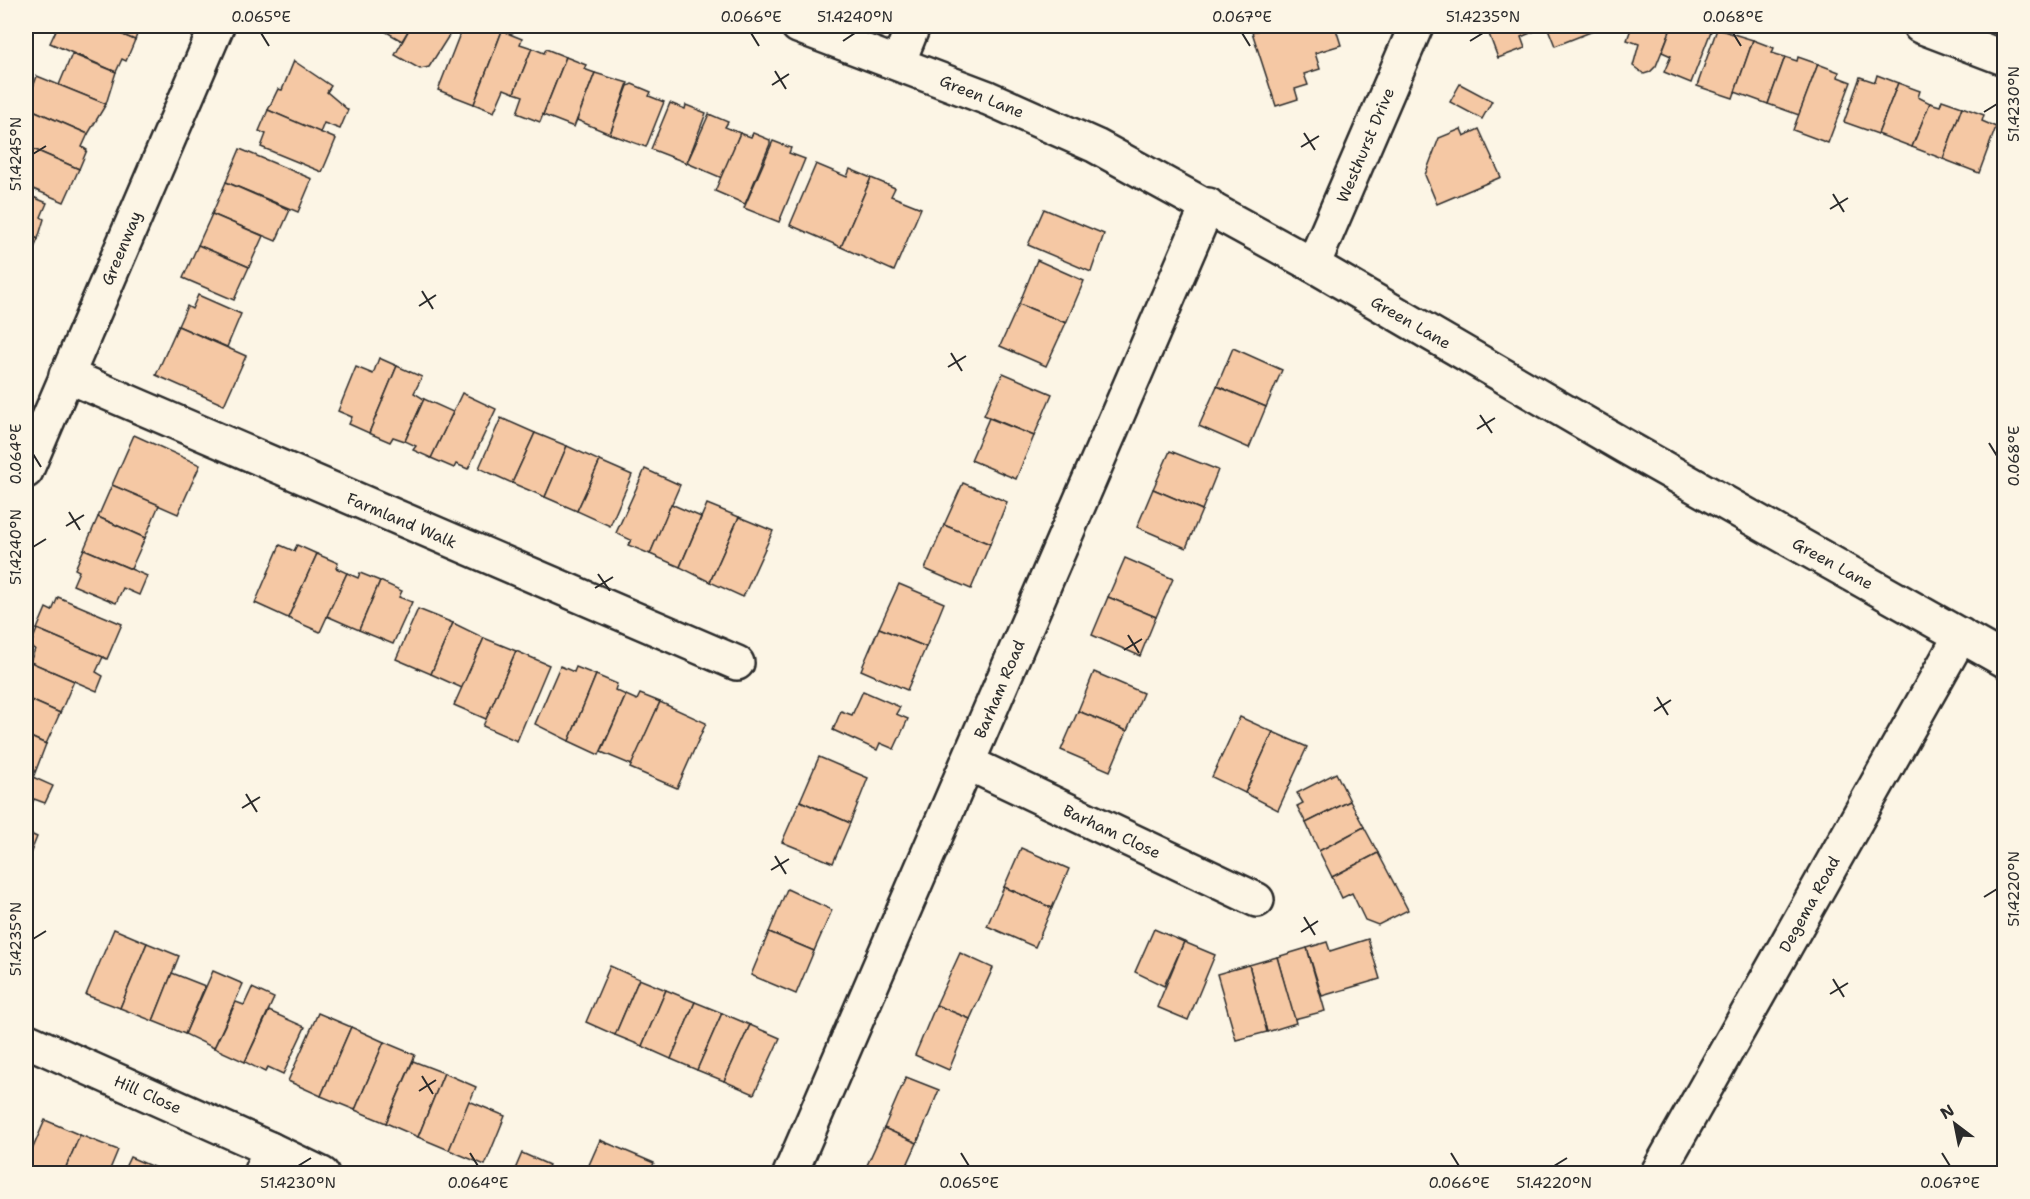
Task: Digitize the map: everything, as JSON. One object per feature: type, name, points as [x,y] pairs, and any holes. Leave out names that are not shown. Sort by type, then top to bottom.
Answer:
[{"type":"street","name":"Greenway","points":[[26,471],[218,26]]},
{"type":"street","name":"Green Lane","points":[[798,26],[988,98],[1096,146],[1208,205],[1636,453],[2004,660]]},
{"type":"street","points":[[898,63],[913,26]]},
{"type":"street","name":"Westhurst Drive","points":[[1313,265],[1416,26]]},
{"type":"street","points":[[1920,26],[2004,58]]},
{"type":"street","name":"Barham Road","points":[[790,1173],[1208,205]]},
{"type":"street","name":"Farmland Walk","points":[[66,375],[737,663]]},
{"type":"street","name":"Degema Road","points":[[1657,1173],[1961,635]]},
{"type":"street","name":"Barham Close","points":[[968,763],[1257,900]]},
{"type":"street","name":"Hill Close","points":[[26,1040],[265,1161],[322,1173]]},
{"type":"building","points":[[58,26],[102,26],[135,40],[126,61],[122,59],[116,72],[50,43]]},
{"type":"building","points":[[102,26],[140,26],[135,40]]},
{"type":"building","points":[[376,26],[411,26],[402,41]]},
{"type":"building","points":[[411,26],[455,26],[429,67],[420,69],[395,55]]},
{"type":"building","points":[[463,26],[489,26],[502,31],[474,104],[438,90]]},
{"type":"building","points":[[1274,26],[1335,26],[1341,45],[1315,53],[1320,69],[1304,74],[1308,85],[1295,89],[1298,99],[1276,106],[1252,32]]},
{"type":"building","points":[[1486,26],[1547,26],[1521,37],[1525,48],[1498,58]]},
{"type":"building","points":[[1547,26],[1606,26],[1555,46]]},
{"type":"building","points":[[1632,26],[1672,26],[1656,66],[1644,74],[1633,66],[1639,44],[1627,40]]},
{"type":"building","points":[[1672,26],[1713,26],[1691,83],[1664,72],[1671,56],[1662,52]]},
{"type":"building","points":[[1717,29],[1753,40],[1733,98],[1697,86]]},
{"type":"building","points":[[502,31],[522,39],[520,44],[532,48],[514,93],[504,89],[494,112],[474,104]]},
{"type":"building","points":[[1753,40],[1774,48],[1772,53],[1785,57],[1768,104],[1735,92]]},
{"type":"building","points":[[532,48],[544,53],[546,49],[566,57],[540,122],[517,113],[523,96],[514,93]]},
{"type":"building","points":[[72,54],[116,72],[106,104],[59,85]]},
{"type":"building","points":[[566,57],[586,65],[584,69],[595,73],[574,127],[543,115]]},
{"type":"building","points":[[1785,57],[1797,61],[1798,57],[1818,64],[1799,115],[1768,104]]},
{"type":"building","points":[[294,61],[331,86],[327,92],[348,110],[340,129],[324,123],[320,133],[268,110],[278,89],[282,90]]},
{"type":"building","points":[[1818,64],[1839,72],[1838,77],[1851,82],[1828,143],[1793,130]]},
{"type":"building","points":[[595,73],[628,83],[610,134],[577,120]]},
{"type":"building","points":[[1877,75],[1898,83],[1878,134],[1844,122],[1860,77],[1875,82]]},
{"type":"building","points":[[37,76],[106,104],[88,134],[26,107]]},
{"type":"building","points":[[1898,83],[1920,91],[1918,97],[1930,103],[1912,147],[1878,134]]},
{"type":"building","points":[[632,84],[651,92],[649,96],[664,102],[646,147],[610,134],[628,86]]},
{"type":"building","points":[[1460,84],[1492,101],[1482,119],[1450,102]]},
{"type":"building","points":[[1942,100],[1962,107],[1943,159],[1912,147],[1930,103],[1940,106]]},
{"type":"building","points":[[670,103],[685,109],[686,105],[706,113],[687,163],[651,149]]},
{"type":"building","points":[[26,107],[88,134],[82,147],[87,150],[79,169],[26,146]]},
{"type":"building","points":[[1962,107],[1984,115],[1982,121],[1996,127],[1979,173],[1943,159]]},
{"type":"building","points":[[268,110],[336,139],[322,172],[261,147],[266,134],[259,131]]},
{"type":"building","points":[[709,114],[728,122],[725,127],[740,133],[722,178],[687,163]]},
{"type":"building","points":[[1461,129],[1464,136],[1479,129],[1501,177],[1437,204],[1425,175],[1439,138]]},
{"type":"building","points":[[740,133],[751,137],[753,133],[770,140],[745,204],[715,191]]},
{"type":"building","points":[[773,141],[791,148],[789,153],[805,159],[779,222],[744,208]]},
{"type":"building","points":[[26,146],[79,169],[64,202],[26,186]]},
{"type":"building","points":[[240,149],[312,179],[298,212],[226,182]]},
{"type":"building","points":[[816,164],[847,177],[850,169],[871,178],[841,247],[790,225]]},
{"type":"building","points":[[871,178],[895,188],[891,196],[921,208],[894,271],[841,247]]},
{"type":"building","points":[[226,182],[290,210],[276,241],[212,214]]},
{"type":"building","points":[[26,194],[47,203],[41,217],[44,219],[38,239],[26,233]]},
{"type":"building","points":[[1044,209],[1104,234],[1091,272],[1028,245]]},
{"type":"building","points":[[212,214],[263,236],[249,267],[198,245]]},
{"type":"building","points":[[26,233],[38,239],[29,260],[26,258]]},
{"type":"building","points":[[198,245],[249,267],[234,300],[183,278]]},
{"type":"building","points":[[1037,260],[1084,281],[1066,323],[1019,304]]},
{"type":"building","points":[[198,295],[241,314],[227,347],[178,326],[187,306],[192,309]]},
{"type":"building","points":[[1019,304],[1066,323],[1046,366],[1000,346]]},
{"type":"building","points":[[178,326],[246,356],[224,405],[156,375]]},
{"type":"building","points":[[1233,348],[1282,370],[1266,407],[1217,386]]},
{"type":"building","points":[[379,358],[397,366],[369,433],[349,424],[352,417],[338,411],[356,367],[373,374]]},
{"type":"building","points":[[397,366],[422,377],[414,393],[424,399],[405,441],[393,437],[390,442],[369,433]]},
{"type":"building","points":[[1003,373],[1052,394],[1034,436],[984,415]]},
{"type":"building","points":[[1217,386],[1266,407],[1249,448],[1199,426]]},
{"type":"building","points":[[462,393],[496,409],[468,469],[456,464],[454,468],[431,458]]},
{"type":"building","points":[[424,399],[453,412],[431,458],[413,450],[416,446],[405,441]]},
{"type":"building","points":[[501,418],[535,433],[512,483],[479,468]]},
{"type":"building","points":[[989,418],[1034,436],[1016,479],[971,460]]},
{"type":"building","points":[[535,433],[567,446],[545,497],[512,483]]},
{"type":"building","points":[[134,435],[200,465],[178,514],[112,485]]},
{"type":"building","points":[[567,446],[600,461],[577,511],[545,497]]},
{"type":"building","points":[[1170,451],[1218,470],[1202,510],[1153,489]]},
{"type":"building","points":[[600,461],[632,475],[610,526],[577,511]]},
{"type":"building","points":[[645,469],[680,485],[650,554],[628,545],[631,540],[616,533]]},
{"type":"building","points":[[963,483],[1007,502],[990,544],[944,525]]},
{"type":"building","points":[[112,485],[159,505],[145,538],[98,517]]},
{"type":"building","points":[[1153,489],[1202,510],[1186,548],[1137,527]]},
{"type":"building","points":[[671,504],[701,517],[680,567],[650,554]]},
{"type":"building","points":[[707,504],[739,517],[710,582],[680,567]]},
{"type":"building","points":[[98,517],[145,538],[131,569],[84,549]]},
{"type":"building","points":[[739,517],[773,531],[743,597],[710,582]]},
{"type":"building","points":[[944,525],[990,544],[971,589],[925,569]]},
{"type":"building","points":[[280,545],[294,551],[297,545],[317,554],[288,618],[255,603]]},
{"type":"building","points":[[84,549],[147,576],[139,595],[123,588],[116,603],[73,585],[79,571],[75,569]]},
{"type":"building","points":[[317,554],[338,563],[336,568],[347,573],[320,632],[288,618]]},
{"type":"building","points":[[1125,558],[1173,579],[1156,617],[1108,597]]},
{"type":"building","points":[[347,573],[358,578],[360,573],[380,581],[359,630],[327,616]]},
{"type":"building","points":[[380,581],[402,591],[399,597],[412,602],[393,644],[359,630]]},
{"type":"building","points":[[899,584],[944,603],[926,647],[879,628]]},
{"type":"building","points":[[58,597],[122,624],[107,659],[37,629],[46,608],[52,611]]},
{"type":"building","points":[[1108,597],[1156,617],[1140,656],[1092,635]]},
{"type":"building","points":[[418,609],[453,623],[431,674],[396,659]]},
{"type":"building","points":[[453,623],[484,638],[462,688],[431,674]]},
{"type":"building","points":[[879,628],[926,647],[907,690],[861,670]]},
{"type":"building","points":[[37,629],[103,657],[96,672],[103,676],[97,691],[30,662],[35,649],[30,647]]},
{"type":"building","points":[[484,638],[516,651],[486,719],[454,705]]},
{"type":"building","points":[[516,651],[549,665],[517,741],[483,726]]},
{"type":"building","points":[[26,660],[74,681],[60,713],[26,698]]},
{"type":"building","points":[[560,666],[574,672],[576,667],[596,675],[569,741],[535,724]]},
{"type":"building","points":[[1094,672],[1143,693],[1127,731],[1078,711]]},
{"type":"building","points":[[596,675],[617,684],[615,690],[626,695],[599,755],[569,741]]},
{"type":"building","points":[[863,691],[900,707],[896,714],[908,719],[894,749],[880,743],[877,750],[833,730],[841,711],[852,715]]},
{"type":"building","points":[[640,694],[660,702],[632,765],[601,752],[626,695],[637,700]]},
{"type":"building","points":[[26,698],[60,713],[46,744],[26,735]]},
{"type":"building","points":[[660,702],[706,723],[677,788],[630,768]]},
{"type":"building","points":[[1078,711],[1127,731],[1110,771],[1061,750]]},
{"type":"building","points":[[1240,717],[1273,732],[1245,793],[1212,777]]},
{"type":"building","points":[[1273,732],[1307,747],[1278,810],[1245,793]]},
{"type":"building","points":[[26,735],[46,744],[33,778],[26,774]]},
{"type":"building","points":[[819,757],[868,778],[850,823],[800,801]]},
{"type":"building","points":[[1336,773],[1350,801],[1306,823],[1297,806],[1303,803],[1297,793]]},
{"type":"building","points":[[26,774],[53,786],[45,803],[34,799],[26,819]]},
{"type":"building","points":[[800,801],[850,823],[833,863],[782,842]]},
{"type":"building","points":[[1350,801],[1364,827],[1319,851],[1306,823]]},
{"type":"building","points":[[1364,827],[1378,853],[1332,877],[1319,851]]},
{"type":"building","points":[[26,832],[37,837],[26,864]]},
{"type":"building","points":[[1021,848],[1069,869],[1052,908],[1004,887]]},
{"type":"building","points":[[1378,853],[1408,910],[1378,925],[1365,920],[1352,893],[1342,898],[1332,877]]},
{"type":"building","points":[[1004,887],[1052,908],[1035,947],[987,926]]},
{"type":"building","points":[[787,889],[832,910],[814,951],[769,932]]},
{"type":"building","points":[[114,929],[147,943],[120,1008],[86,995]]},
{"type":"building","points":[[1154,929],[1184,942],[1164,986],[1135,972]]},
{"type":"building","points":[[769,932],[814,951],[796,994],[751,975]]},
{"type":"building","points":[[1368,939],[1380,979],[1322,996],[1307,948],[1327,942],[1330,951]]},
{"type":"building","points":[[1184,942],[1215,955],[1188,1020],[1157,1007]]},
{"type":"building","points":[[147,943],[179,956],[153,1021],[120,1008]]},
{"type":"building","points":[[1307,948],[1325,1011],[1294,1019],[1277,957]]},
{"type":"building","points":[[960,953],[993,968],[970,1019],[936,1005]]},
{"type":"building","points":[[1277,957],[1296,1023],[1267,1032],[1249,965]]},
{"type":"building","points":[[1249,965],[1267,1032],[1236,1040],[1217,974]]},
{"type":"building","points":[[610,966],[639,979],[615,1035],[586,1022]]},
{"type":"building","points":[[213,971],[243,984],[214,1048],[185,1034]]},
{"type":"building","points":[[172,973],[205,986],[185,1034],[153,1021]]},
{"type":"building","points":[[639,979],[666,990],[642,1046],[615,1035]]},
{"type":"building","points":[[252,988],[274,998],[245,1062],[214,1048],[236,1002],[244,1005]]},
{"type":"building","points":[[666,990],[695,1002],[671,1059],[642,1046]]},
{"type":"building","points":[[695,1002],[722,1013],[697,1070],[671,1059]]},
{"type":"building","points":[[936,1005],[970,1019],[949,1070],[915,1055]]},
{"type":"building","points":[[269,1011],[305,1027],[283,1074],[268,1067],[265,1072],[245,1062]]},
{"type":"building","points":[[318,1013],[351,1027],[321,1096],[288,1081]]},
{"type":"building","points":[[722,1013],[750,1025],[724,1081],[697,1070]]},
{"type":"building","points":[[750,1025],[780,1038],[754,1094],[724,1081]]},
{"type":"building","points":[[351,1027],[384,1042],[355,1110],[321,1096]]},
{"type":"building","points":[[384,1042],[415,1055],[386,1123],[355,1110]]},
{"type":"building","points":[[413,1061],[444,1073],[418,1137],[386,1123]]},
{"type":"building","points":[[444,1073],[476,1087],[449,1150],[418,1137]]},
{"type":"building","points":[[906,1077],[939,1090],[917,1143],[884,1128]]},
{"type":"building","points":[[469,1101],[505,1116],[485,1165],[449,1150]]},
{"type":"building","points":[[45,1120],[80,1135],[63,1174],[26,1174],[26,1164]]},
{"type":"building","points":[[884,1128],[917,1143],[903,1174],[863,1174]]},
{"type":"building","points":[[80,1135],[118,1150],[108,1174],[63,1174]]},
{"type":"building","points":[[600,1140],[654,1163],[649,1174],[585,1174]]},
{"type":"building","points":[[522,1153],[549,1165],[545,1174],[513,1174]]},
{"type":"building","points":[[130,1157],[167,1173],[122,1174]]}]
